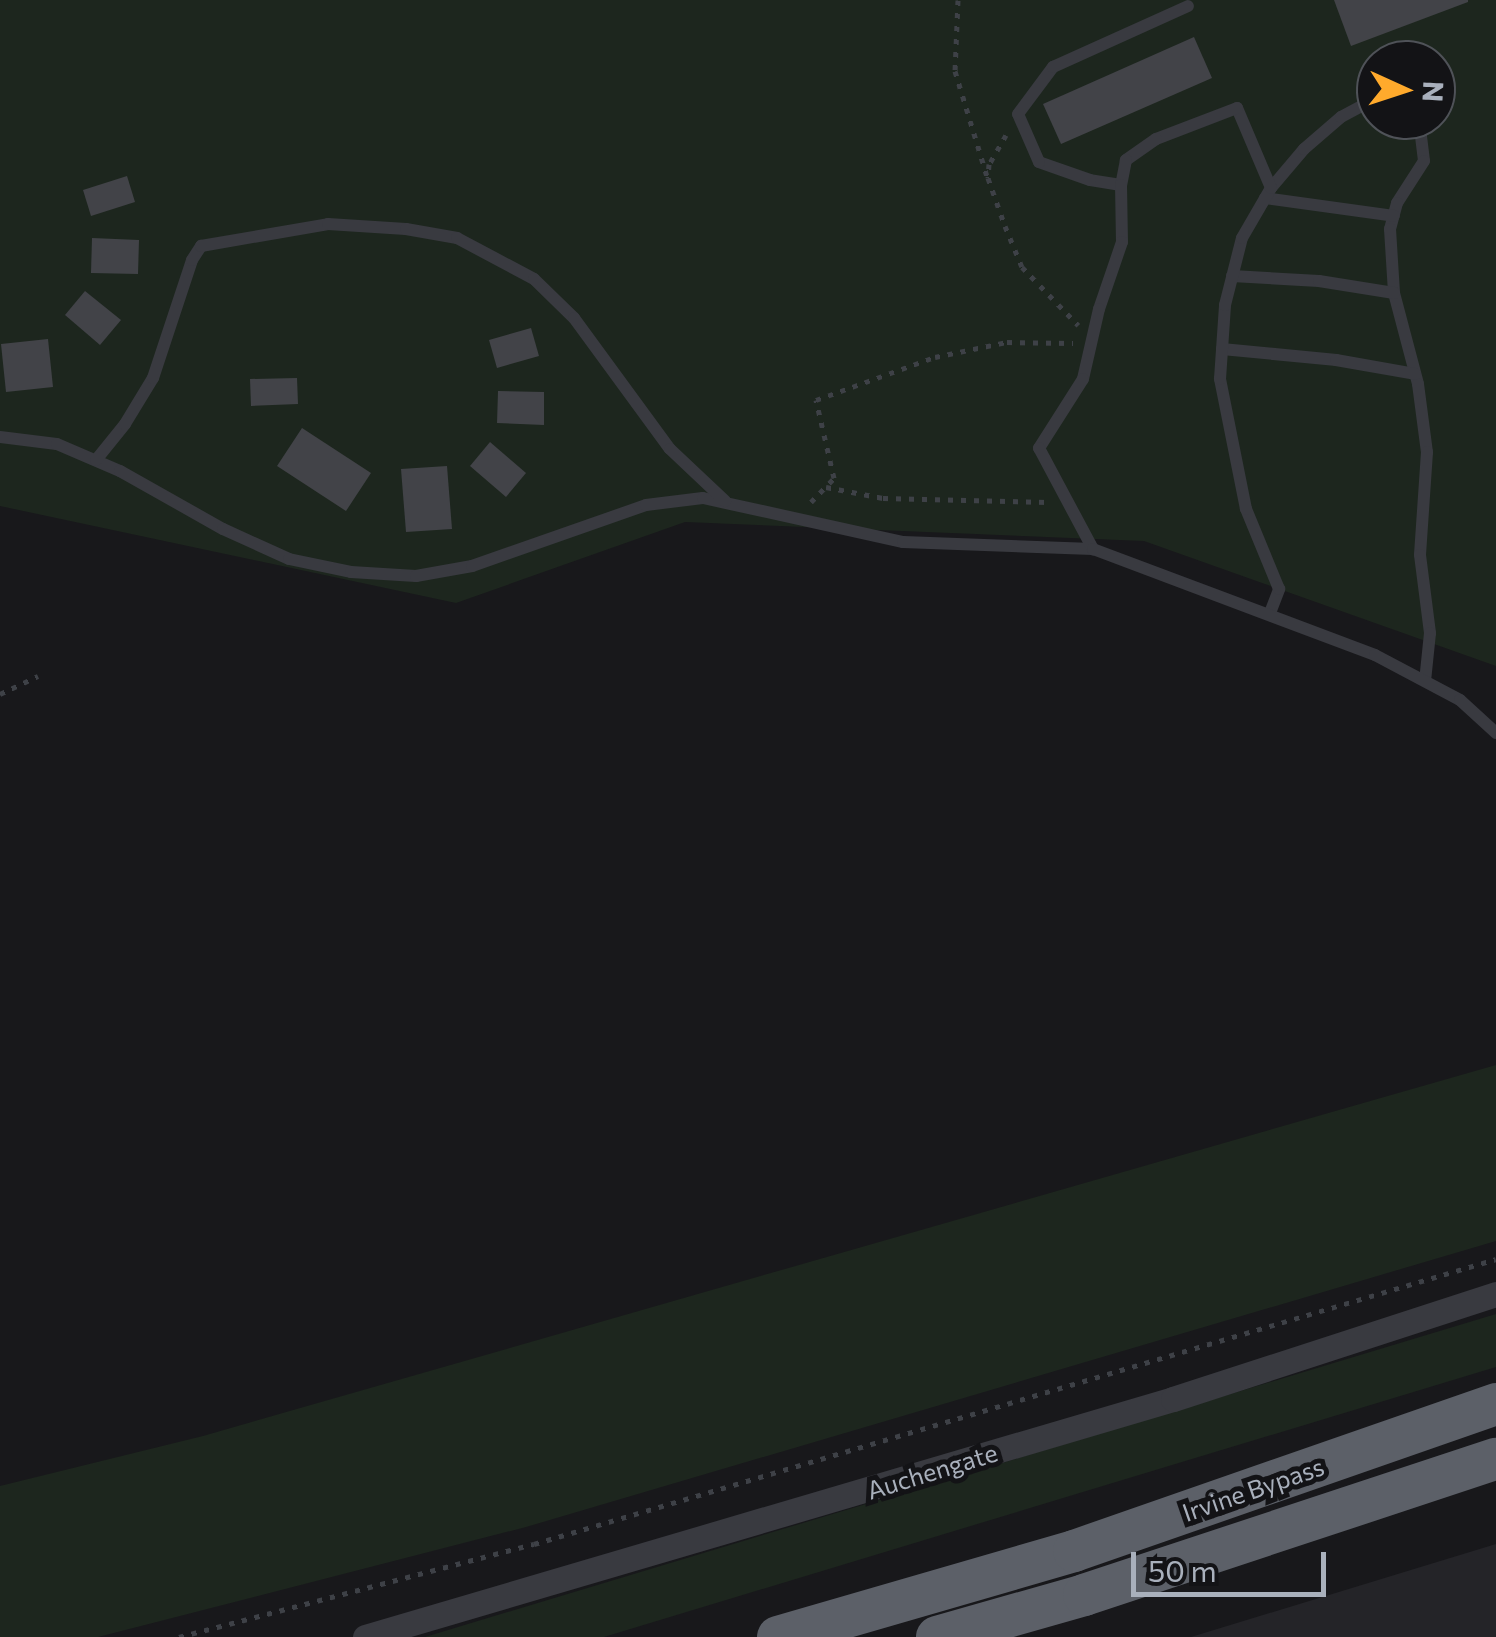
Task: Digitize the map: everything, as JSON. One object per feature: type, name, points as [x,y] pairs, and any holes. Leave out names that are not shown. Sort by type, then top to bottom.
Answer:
[{"type":"highway","name":"Irvine Bypass","points":[[778,1637],[1074,1551],[1496,1404]]},
{"type":"highway","name":"Irvine Bypass","points":[[937,1637],[1084,1595],[1496,1459]]},
{"type":"street","name":"Auchengate","points":[[365,1637],[1174,1400],[1496,1294]]},
{"type":"lane","points":[[1121,185],[1090,180],[1040,162],[1018,114],[1053,68],[1188,6]]},
{"type":"lane","points":[[1094,548],[1039,448],[1083,379],[1098,310],[1122,242],[1121,185],[1126,160],[1156,139],[1237,108],[1268,193]]},
{"type":"lane","points":[[1270,613],[1278,589],[1246,509],[1220,379],[1232,276],[1242,238],[1268,193],[1304,149],[1356,109]]},
{"type":"lane","points":[[1422,140],[1424,161],[1394,216],[1394,294],[1415,374],[1427,452],[1420,554],[1430,633],[1425,681]]},
{"type":"lane","points":[[1268,193],[1394,216]]},
{"type":"lane","points":[[96,460],[126,424],[152,378],[192,260],[201,246],[328,224],[406,229],[456,238],[534,279],[574,318],[670,449],[727,502]]},
{"type":"lane","points":[[1232,276],[1272,276],[1394,294]]},
{"type":"lane","points":[[1222,349],[1300,355],[1415,374]]},
{"type":"lane","points":[[0,438],[57,444],[289,559],[351,572],[416,576],[472,566],[646,505],[702,498],[903,542],[1094,548],[1270,613],[1425,681],[1460,700],[1496,733]]},
{"type":"path","points":[[958,0],[955,72],[988,178],[1022,267],[1092,343]]},
{"type":"path","points":[[988,178],[998,146],[1018,114]]},
{"type":"path","points":[[796,519],[834,478],[816,400],[953,353],[1008,342],[1092,343]]},
{"type":"path","points":[[826,487],[883,498],[1038,499],[1071,506]]},
{"type":"path","points":[[0,694],[38,676]]},
{"type":"path","points":[[179,1637],[534,1544],[1496,1259]]},
{"type":"shaded area","points":[[0,0],[1496,0],[1496,666],[1144,541],[685,522],[456,603],[0,506]]},
{"type":"shaded area","points":[[1496,1065],[1496,1241],[526,1527],[98,1637],[0,1637],[0,1486],[203,1436]]},
{"type":"shaded area","points":[[1496,1314],[1496,1367],[604,1637],[425,1637]]},
{"type":"shaded area","points":[[1496,1544],[1496,1637],[1191,1637]]},
{"type":"building","points":[[1334,0],[1468,0],[1367,40],[1356,40],[1351,46]]},
{"type":"building","points":[[1194,37],[1212,78],[1061,144],[1043,104]]},
{"type":"building","points":[[127,176],[135,202],[91,216],[83,190]]},
{"type":"building","points":[[92,238],[139,240],[138,274],[91,273]]},
{"type":"building","points":[[85,291],[121,320],[100,345],[65,315]]},
{"type":"building","points":[[531,328],[539,356],[497,368],[489,340]]},
{"type":"building","points":[[48,339],[53,387],[6,392],[1,344]]},
{"type":"building","points":[[297,378],[298,404],[251,406],[250,379]]},
{"type":"building","points":[[498,391],[544,392],[544,425],[497,423]]},
{"type":"building","points":[[302,428],[371,473],[346,511],[277,466]]},
{"type":"building","points":[[490,442],[526,473],[506,497],[470,466]]},
{"type":"building","points":[[447,466],[452,529],[406,532],[401,469]]}]
